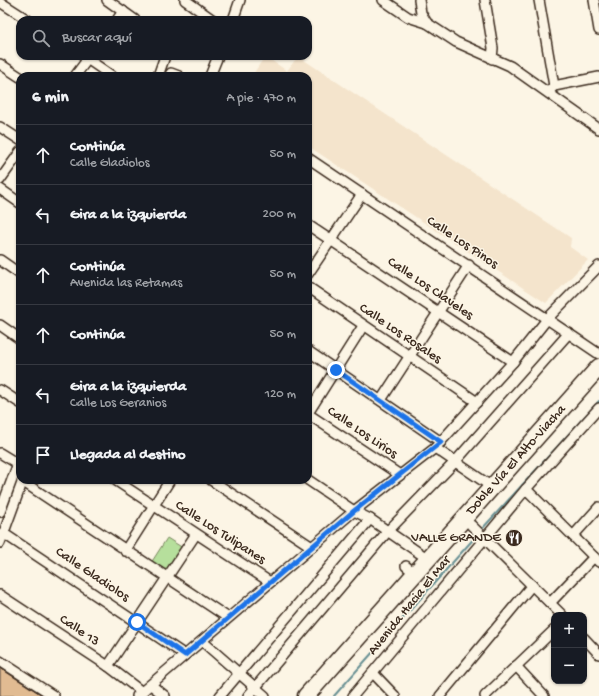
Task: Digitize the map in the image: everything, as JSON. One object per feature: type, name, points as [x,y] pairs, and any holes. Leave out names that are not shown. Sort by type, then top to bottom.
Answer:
[{"type":"highway","name":"Doble Vía El Alto-Viacha","points":[[306,696],[410,570],[428,559],[599,367]]},
{"type":"highway","name":"Doble Vía El Alto-Viacha","points":[[318,696],[478,531],[599,382]]},
{"type":"street","points":[[107,0],[130,16]]},
{"type":"street","points":[[186,0],[208,16]]},
{"type":"street","points":[[234,16],[240,0]]},
{"type":"street","points":[[383,0],[408,17],[427,23],[456,42],[510,66],[599,129]]},
{"type":"street","points":[[419,0],[422,13],[427,23]]},
{"type":"street","points":[[484,0],[493,48],[492,59]]},
{"type":"street","points":[[539,0],[554,86]]},
{"type":"street","points":[[594,0],[599,30]]},
{"type":"street","points":[[0,2],[22,16]]},
{"type":"street","points":[[120,16],[123,11]]},
{"type":"street","points":[[78,72],[85,60]]},
{"type":"street","points":[[91,60],[107,72]]},
{"type":"street","points":[[159,72],[164,60]]},
{"type":"street","points":[[212,72],[216,60]]},
{"type":"street","points":[[0,64],[16,74]]},
{"type":"street","points":[[548,93],[554,86],[599,77]]},
{"type":"street","points":[[0,127],[16,137]]},
{"type":"street","points":[[0,180],[16,158]]},
{"type":"street","name":"Calle Los Pinos","points":[[312,161],[548,318],[599,354]]},
{"type":"street","points":[[0,189],[16,200]]},
{"type":"street","points":[[312,268],[362,194]]},
{"type":"street","name":"Calle Los Claveles","points":[[312,228],[513,362]]},
{"type":"street","points":[[0,260],[16,271]]},
{"type":"street","points":[[381,400],[469,265]]},
{"type":"street","points":[[139,694],[202,641],[227,617],[354,511],[438,445],[513,362],[548,318],[599,266]]},
{"type":"street","name":"Calle Los Rosales","points":[[312,290],[363,326],[477,402]]},
{"type":"street","points":[[0,325],[16,336]]},
{"type":"street","points":[[312,408],[363,326]]},
{"type":"street","points":[[248,696],[388,530],[454,463],[569,333]]},
{"type":"street","points":[[312,354],[381,400],[438,445],[454,463],[492,487]]},
{"type":"street","points":[[1,393],[16,401]]},
{"type":"street","name":"Avenida Hacia El Mar","points":[[353,696],[373,673],[478,531],[526,489],[599,408]]},
{"type":"street","name":"Calle Los Lirios","points":[[312,417],[400,475]]},
{"type":"street","points":[[0,452],[16,460]]},
{"type":"street","points":[[0,512],[16,469]]},
{"type":"street","points":[[312,483],[354,511],[388,530],[428,559]]},
{"type":"street","points":[[0,543],[21,484]]},
{"type":"street","points":[[29,484],[125,551],[227,617]]},
{"type":"street","name":"Calle Los Tulipanes","points":[[121,484],[270,582]]},
{"type":"street","points":[[125,551],[167,484]]},
{"type":"street","points":[[217,484],[312,547]]},
{"type":"street","points":[[526,489],[596,559],[550,603]]},
{"type":"street","points":[[573,536],[599,507]]},
{"type":"street","points":[[220,696],[370,519]]},
{"type":"street","points":[[478,531],[559,612]]},
{"type":"street","name":"Calle Gladiolos","points":[[3,533],[185,655]]},
{"type":"street","points":[[108,666],[196,534]]},
{"type":"street","points":[[440,696],[532,585]]},
{"type":"street","name":"Calle 13","points":[[0,595],[108,666],[139,694]]},
{"type":"street","points":[[485,696],[551,633]]},
{"type":"street","points":[[202,641],[241,673],[265,696]]},
{"type":"street","points":[[587,641],[599,654]]},
{"type":"street","points":[[0,661],[54,696]]},
{"type":"street","points":[[516,666],[544,696]]},
{"type":"street","points":[[373,673],[395,696]]},
{"type":"street","points":[[151,684],[165,696]]},
{"type":"shaded area","points":[[262,60],[271,60],[287,71],[295,60],[304,60],[571,238],[570,247],[588,260],[546,303],[312,149],[312,72],[255,72]]},
{"type":"green space","points":[[167,538],[183,548],[167,573],[151,563]]},
{"type":"building","points":[[0,668],[42,695],[43,696],[0,696]]},
{"type":"waterway","points":[[481,530],[599,401]]},
{"type":"waterway","points":[[334,696],[477,535]]},
{"type":"place","name":"VALLE GRANDE","points":[[514,538]]},
{"type":"route","points":[[137,622],[185,655],[227,617],[354,511],[441,442],[336,370]]}]
